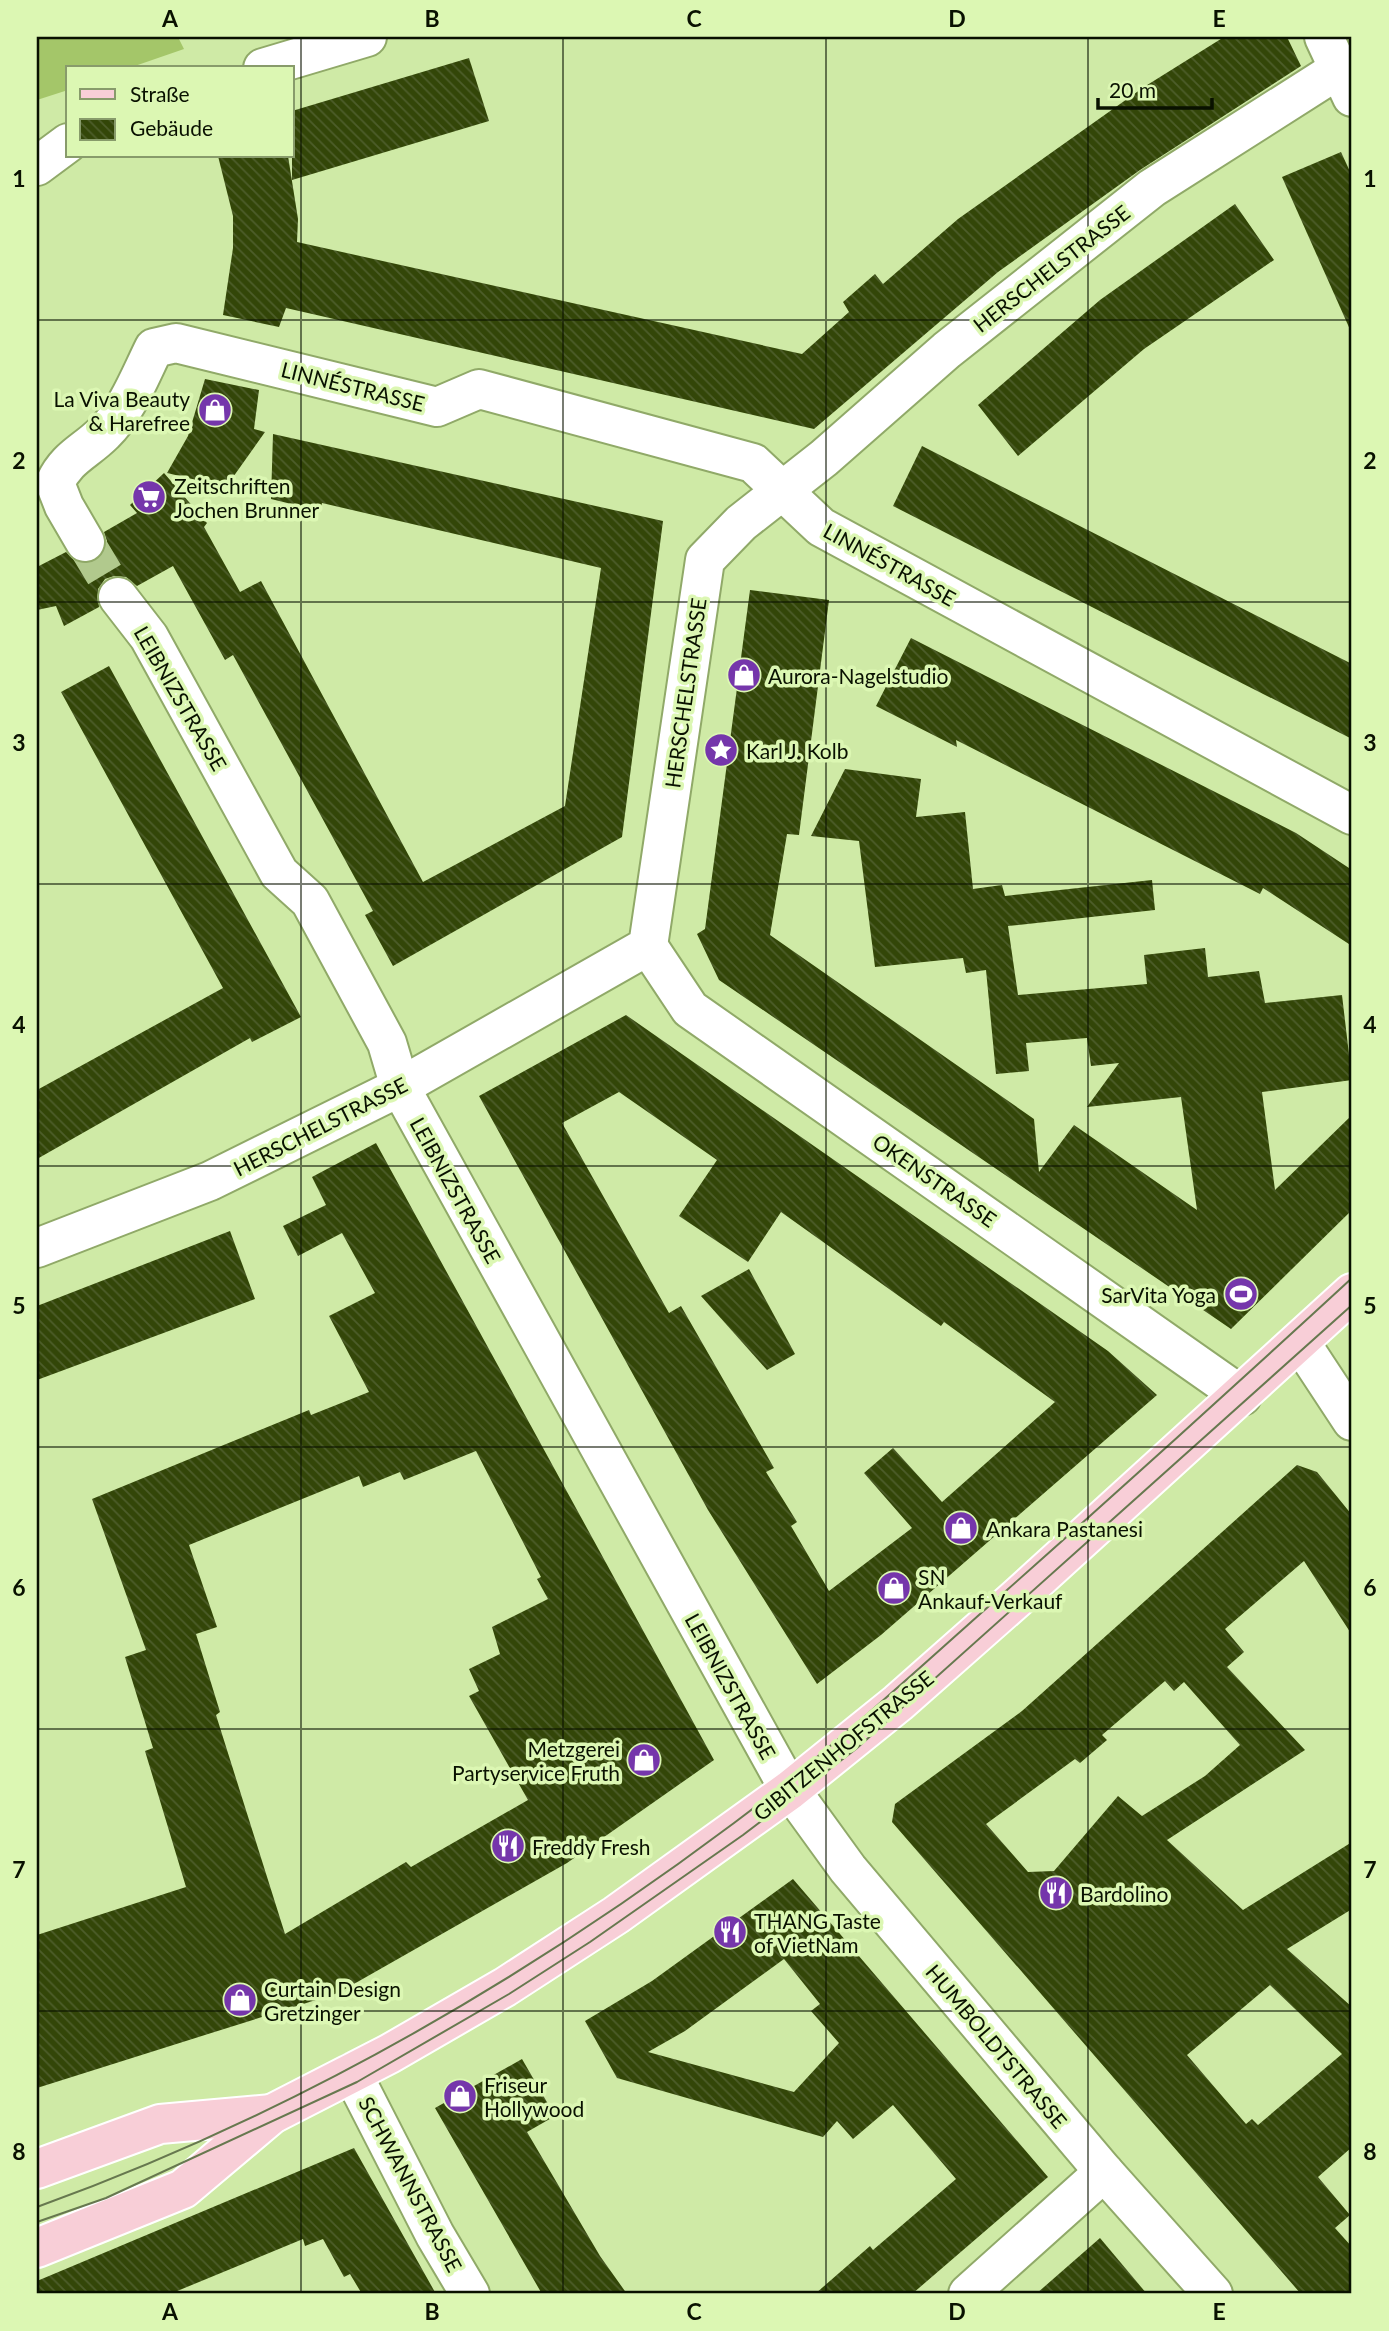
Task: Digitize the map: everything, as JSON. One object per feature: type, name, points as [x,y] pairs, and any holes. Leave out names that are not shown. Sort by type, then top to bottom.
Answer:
[{"type":"main road","name":"GIBITZENHOFSTRASSE","points":[[37,2248],[183,2189],[272,2114],[426,2034],[565,1949],[790,1790],[898,1703],[1352,1293]]},
{"type":"main road","name":"GIBITZENHOFSTRASSE","points":[[37,2169],[160,2124],[272,2114]]},
{"type":"street","points":[[270,66],[367,37]]},
{"type":"street","name":"HERSCHELSTRASSE","points":[[37,1248],[210,1181],[400,1087],[648,946],[705,560],[741,523],[947,350],[1152,188],[1338,68]]},
{"type":"street","points":[[37,166],[66,145]]},
{"type":"street","name":"LINNÉSTRASSE","points":[[85,542],[64,506],[55,483],[63,465],[105,432],[130,396],[154,348],[176,343],[437,407],[479,389],[753,463],[821,527],[1352,815]]},
{"type":"street","name":"LEIBNIZSTRASSE","points":[[118,597],[149,637],[279,873],[310,901],[387,1043],[400,1087],[790,1790]]},
{"type":"street","name":"OKENSTRASSE","points":[[648,946],[690,1009],[1242,1395]]},
{"type":"street","points":[[1300,1342],[1352,1421]]},
{"type":"street","name":"HUMBOLDTSTRASSE","points":[[790,1790],[848,1869],[1104,2172],[1213,2294]]},
{"type":"street","name":"SCHWANNSTRASSE","points":[[352,2073],[435,2235],[470,2294]]},
{"type":"street","points":[[968,2294],[1104,2172]]},
{"type":"green space","points":[[37,37],[178,37],[184,49],[135,66],[66,66],[66,91],[37,100]]},
{"type":"building","points":[[1224,37],[1287,37],[1301,66],[1140,170],[998,272],[814,429],[286,308],[279,327],[223,315],[233,248],[233,216],[218,158],[288,158],[298,219],[297,242],[802,354],[849,312],[843,302],[875,274],[883,284],[958,219],[1144,87]]},
{"type":"building","points":[[469,58],[489,121],[292,180],[294,110]]},
{"type":"building","points":[[1341,152],[1352,176],[1352,334],[1282,177]]},
{"type":"building","points":[[1235,204],[1274,260],[1144,349],[1018,456],[978,405],[1100,300]]},
{"type":"building","points":[[205,379],[259,390],[254,429],[265,432],[226,487],[167,473],[188,436]]},
{"type":"building","points":[[273,434],[663,521],[622,837],[393,966],[365,915],[373,911],[233,655],[225,660],[173,566],[137,586],[126,577],[114,576],[105,579],[98,589],[99,607],[64,626],[56,606],[37,610],[37,567],[66,552],[75,561],[86,564],[97,560],[104,552],[107,541],[104,532],[137,513],[130,505],[164,473],[207,523],[204,527],[240,592],[261,581],[423,882],[565,806],[601,568],[322,503],[320,511],[271,499]]},
{"type":"building","points":[[922,446],[1352,664],[1352,739],[893,506]]},
{"type":"building","points":[[750,590],[829,600],[799,835],[787,834],[770,935],[1034,1119],[1039,1172],[1074,1125],[1197,1210],[1181,1097],[1087,1107],[1119,1063],[1091,1066],[1087,1038],[1026,1043],[1029,1071],[996,1074],[986,970],[966,973],[963,958],[875,967],[859,841],[811,836],[845,769],[921,779],[916,817],[965,812],[973,889],[1002,885],[1005,896],[1152,880],[1155,910],[1008,926],[1018,995],[1147,984],[1144,955],[1205,948],[1208,977],[1259,971],[1265,1003],[1342,995],[1352,1080],[1262,1092],[1275,1190],[1352,1115],[1352,1210],[1231,1329],[719,980],[697,934],[705,929]]},
{"type":"building","points":[[911,638],[1296,833],[1352,870],[1352,946],[1263,888],[1260,894],[956,740],[957,747],[876,706]]},
{"type":"building","points":[[109,666],[301,1017],[252,1042],[250,1038],[37,1159],[37,1090],[223,988],[61,692]]},
{"type":"building","points":[[626,1015],[1108,1351],[1157,1395],[881,1635],[817,1684],[708,1510],[479,1096]],"holes":[[[619,1092],[717,1160],[679,1216],[748,1262],[781,1212],[941,1326],[944,1322],[1055,1402],[942,1502],[893,1448],[864,1473],[912,1528],[829,1591],[791,1526],[797,1522],[766,1472],[774,1468],[681,1306],[669,1313],[562,1123]]]},
{"type":"building","points":[[376,1143],[714,1760],[567,1863],[338,1993],[37,2088],[37,1935],[186,1887],[145,1751],[153,1748],[125,1657],[146,1650],[92,1499],[309,1410],[311,1415],[369,1392],[329,1316],[375,1293],[342,1233],[298,1256],[283,1226],[326,1205],[312,1177]],"holes":[[[476,1451],[541,1577],[537,1579],[548,1599],[492,1627],[500,1654],[469,1669],[479,1691],[469,1696],[528,1800],[411,1867],[406,1862],[285,1934],[216,1715],[220,1712],[196,1634],[217,1627],[189,1545],[359,1476],[363,1487],[400,1472],[404,1480]]]},
{"type":"building","points":[[230,1231],[255,1299],[37,1380],[37,1306]]},
{"type":"building","points":[[749,1269],[795,1354],[767,1370],[701,1296]]},
{"type":"building","points":[[1297,1465],[1317,1472],[1352,1515],[1352,1635],[1304,1561],[1225,1629],[1244,1652],[1227,1667],[1305,1750],[1167,1840],[1243,1910],[1352,1842],[1352,1909],[1287,1949],[1352,2007],[1352,2147],[1318,2177],[1350,2215],[1335,2228],[1352,2247],[1352,2294],[1301,2294],[892,1822],[895,1804],[1022,1711]],"holes":[[[1165,1681],[1174,1691],[1184,1682],[1240,1745],[1205,1776],[1142,1816],[1118,1796],[1054,1871],[1028,1872],[986,1824],[1075,1759],[1080,1763],[1107,1740],[1102,1735]],[[1270,1985],[1342,2054],[1258,2125],[1252,2119],[1246,2124],[1187,2055]]]},
{"type":"building","points":[[793,1879],[1048,2177],[912,2294],[815,2294],[870,2246],[873,2250],[956,2179],[893,2105],[853,2139],[837,2121],[823,2137],[617,2078],[585,2021],[652,1981]],"holes":[[[784,1959],[820,2004],[811,2011],[839,2043],[794,2092],[648,2052],[685,2031]]]},
{"type":"building","points":[[522,2059],[555,2116],[527,2132],[600,2256],[627,2294],[542,2294],[435,2108]]},
{"type":"building","points":[[354,2148],[436,2294],[362,2294],[350,2274],[344,2277],[323,2239],[305,2246],[303,2239],[170,2294],[37,2294],[37,2281]]},
{"type":"building","points":[[1100,2238],[1147,2294],[1036,2294]]},
{"type":"tunnel","points":[[85,542],[118,597]]},
{"type":"tram line","points":[[37,2207],[130,2171],[312,2088],[486,1991],[653,1881],[770,1796],[873,1709],[1352,1278]]},
{"type":"tram line","points":[[37,2222],[106,2198],[357,2082],[509,1994],[590,1942],[743,1835],[856,1749],[1352,1305]]},
{"type":"place","name":"La Viva Beauty & Harefree","points":[[215,410]]},
{"type":"place","name":"Zeitschriften Jochen Brunner","points":[[149,497]]},
{"type":"place","name":"Aurora-Nagelstudio","points":[[744,675]]},
{"type":"place","name":"Karl J. Kolb","points":[[721,750]]},
{"type":"place","name":"SarVita Yoga","points":[[1241,1294]]},
{"type":"place","name":"Ankara Pastanesi","points":[[961,1528]]},
{"type":"place","name":"SN Ankauf-Verkauf","points":[[894,1588]]},
{"type":"place","name":"Metzgerei Partyservice Fruth","points":[[644,1760]]},
{"type":"place","name":"Freddy Fresh","points":[[508,1846]]},
{"type":"place","name":"Bardolino","points":[[1056,1893]]},
{"type":"place","name":"THANG Taste of VietNam","points":[[730,1932]]},
{"type":"place","name":"Curtain Design Gretzinger","points":[[240,2000]]},
{"type":"place","name":"Friseur Hollywood","points":[[460,2096]]}]
